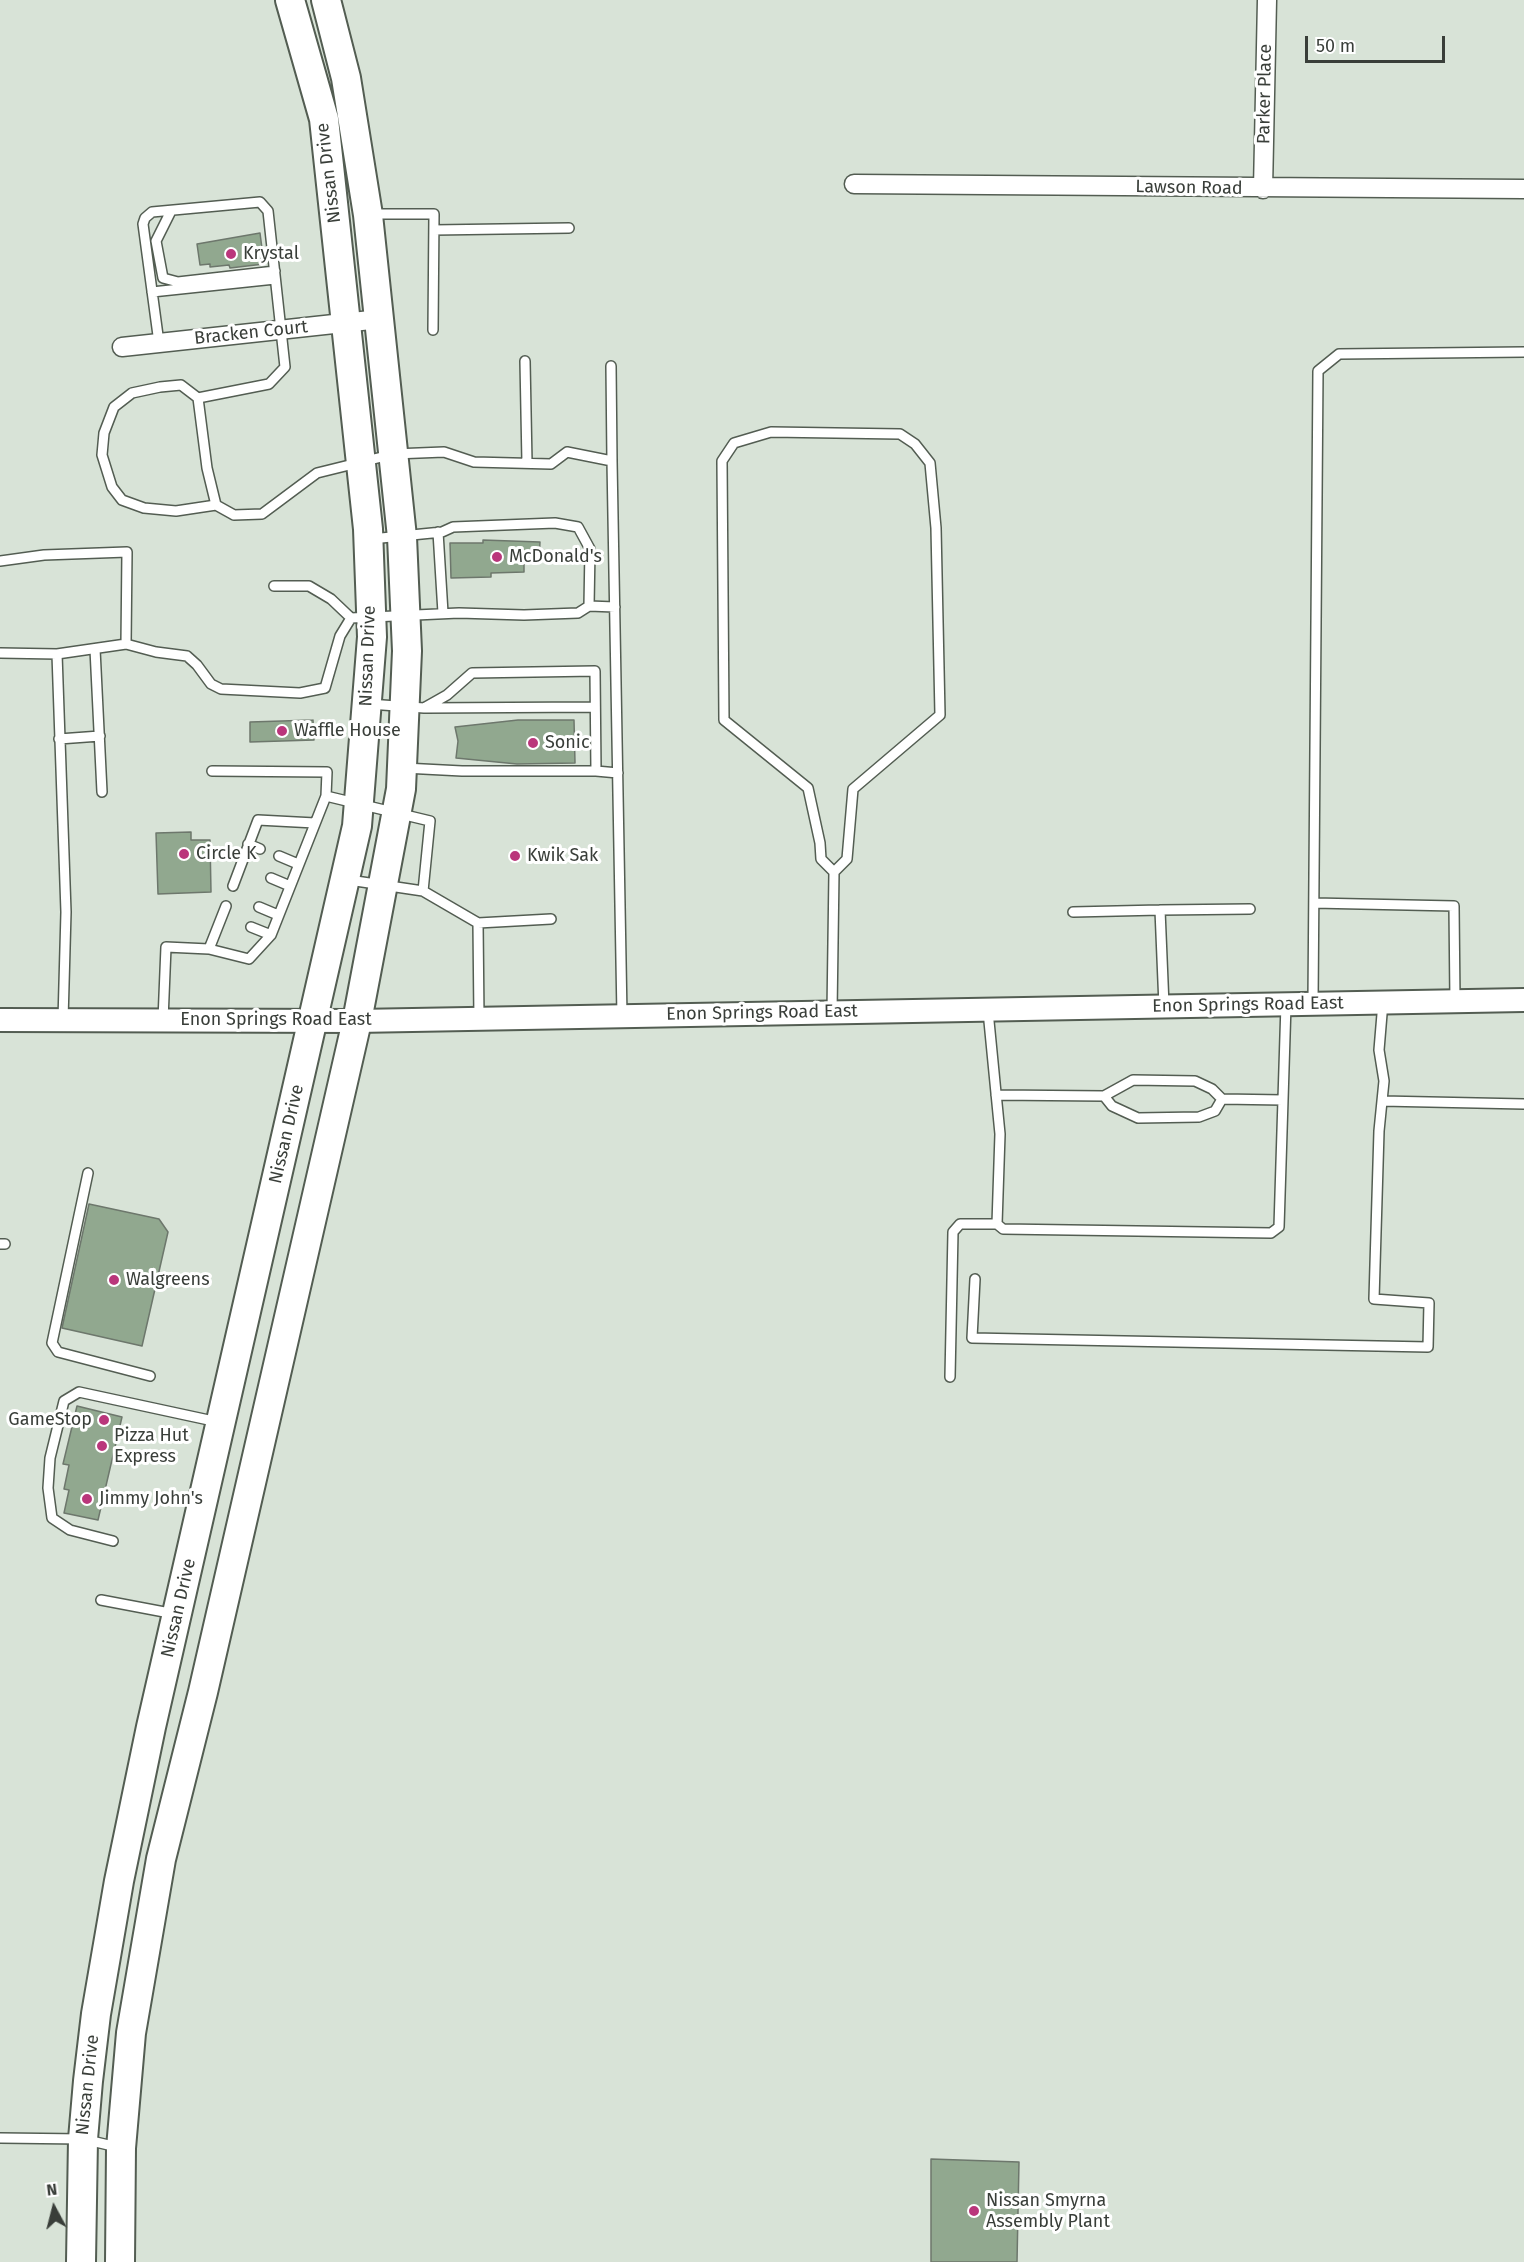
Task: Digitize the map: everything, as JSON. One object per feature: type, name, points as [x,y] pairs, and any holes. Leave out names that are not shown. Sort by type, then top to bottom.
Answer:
[{"type":"main road","name":"Nissan Drive","points":[[81,2262],[82,2139],[96,2014],[107,1944],[177,1614],[345,879],[359,806],[367,704],[361,617],[368,539],[324,119],[290,0]]},
{"type":"main road","name":"Nissan Drive","points":[[120,2262],[121,2148],[131,2033],[161,1859],[203,1692],[357,1021],[414,708],[405,614],[402,537],[368,214],[346,78],[326,0]]},
{"type":"street","name":"Parker Place","points":[[1263,189],[1267,0]]},
{"type":"street","name":"Lawson Road","points":[[854,184],[1263,189],[1524,189]]},
{"type":"street","name":"Bracken Court","points":[[122,348],[380,320]]},
{"type":"street","name":"Enon Springs Road East","points":[[0,1020],[357,1021],[1524,1000]]},
{"type":"lane","points":[[159,343],[143,224],[152,212],[260,202],[268,211],[285,367],[269,384],[198,398]]},
{"type":"lane","points":[[171,211],[156,241],[163,278],[178,282],[275,275]]},
{"type":"lane","points":[[368,214],[434,214],[434,330]]},
{"type":"lane","points":[[434,230],[569,228]]},
{"type":"lane","points":[[152,292],[275,275]]},
{"type":"lane","points":[[1312,1003],[1318,371],[1339,354],[1524,352]]},
{"type":"lane","points":[[525,362],[527,463]]},
{"type":"lane","points":[[611,366],[622,1016]]},
{"type":"lane","points":[[216,505],[207,468],[198,398],[181,385],[132,393],[114,407],[104,433],[102,455],[111,487],[122,500],[144,508],[176,511],[216,505],[234,515],[262,514],[317,473],[394,454],[444,452],[474,462],[551,464],[567,452],[612,461]]},
{"type":"lane","points":[[832,1012],[834,872],[821,859],[820,843],[808,788],[724,720],[722,461],[734,443],[771,432],[900,434],[915,444],[930,464],[936,528],[940,715],[853,789],[848,859],[834,872]]},
{"type":"lane","points":[[368,539],[402,537],[438,532],[453,527],[487,525],[555,523],[578,527],[590,549],[589,606]]},
{"type":"lane","points":[[438,532],[443,613]]},
{"type":"lane","points":[[0,561],[44,555],[127,552],[126,644]]},
{"type":"lane","points":[[274,586],[309,586],[361,617],[443,613],[578,614],[589,606],[615,607]]},
{"type":"lane","points":[[0,653],[57,654],[126,644],[156,652],[187,656],[197,664],[211,684],[221,689],[300,693],[325,688],[340,636],[361,617]]},
{"type":"lane","points":[[95,649],[102,792]]},
{"type":"lane","points":[[57,654],[66,912],[63,1020]]},
{"type":"lane","points":[[414,708],[447,695],[472,673],[616,670]]},
{"type":"lane","points":[[595,671],[596,771]]},
{"type":"lane","points":[[367,704],[414,708],[595,707]]},
{"type":"lane","points":[[59,739],[100,736]]},
{"type":"lane","points":[[402,768],[462,771],[618,772]]},
{"type":"lane","points":[[163,1020],[166,947],[209,949],[249,959],[271,935],[326,796],[327,772],[212,771]]},
{"type":"lane","points":[[326,796],[359,806],[430,821],[423,891]]},
{"type":"lane","points":[[233,886],[258,820],[315,824]]},
{"type":"lane","points":[[248,844],[260,849]]},
{"type":"lane","points":[[279,856],[298,864]]},
{"type":"lane","points":[[241,865],[252,870]]},
{"type":"lane","points":[[271,878],[290,886]]},
{"type":"lane","points":[[345,879],[382,887],[423,891],[478,922],[551,919]]},
{"type":"lane","points":[[1314,903],[1454,906],[1455,1001]]},
{"type":"lane","points":[[209,949],[227,918],[226,906]]},
{"type":"lane","points":[[259,907],[278,915]]},
{"type":"lane","points":[[1073,912],[1250,909]]},
{"type":"lane","points":[[1161,910],[1164,1006]]},
{"type":"lane","points":[[478,922],[479,1019]]},
{"type":"lane","points":[[251,927],[271,935]]},
{"type":"lane","points":[[975,1279],[972,1338],[1428,1347],[1429,1303],[1374,1299],[1384,1081],[1379,1050],[1383,1002]]},
{"type":"lane","points":[[950,1377],[953,1232],[960,1224],[997,1224],[1003,1229],[1272,1233],[1279,1227],[1286,1004]]},
{"type":"lane","points":[[988,1009],[999,1134],[997,1224]]},
{"type":"lane","points":[[996,1095],[1104,1096],[1133,1080],[1195,1081],[1212,1089],[1222,1099],[1282,1100]]},
{"type":"lane","points":[[1104,1096],[1117,1110],[1146,1118],[1199,1117],[1215,1111],[1222,1099]]},
{"type":"lane","points":[[1382,1101],[1524,1104]]},
{"type":"lane","points":[[88,1173],[52,1343],[58,1352],[150,1376]]},
{"type":"lane","points":[[113,1541],[70,1530],[52,1518],[48,1488],[50,1458],[64,1401],[80,1392],[87,1392],[221,1423]]},
{"type":"lane","points":[[101,1600],[177,1614]]},
{"type":"lane","points":[[0,2138],[82,2139],[121,2148]]},
{"type":"building","name":"Krystal","points":[[260,233],[264,264],[230,268],[229,265],[210,267],[210,264],[200,265],[197,244]]},
{"type":"building","name":"McDonald's","points":[[483,540],[540,542],[539,560],[524,560],[524,572],[491,573],[491,577],[451,578],[450,543],[483,543]]},
{"type":"building","name":"Waffle House","points":[[313,720],[314,740],[250,742],[250,722]]},
{"type":"building","name":"Sonic","points":[[518,720],[574,720],[575,763],[517,764],[456,758],[458,741],[455,727]]},
{"type":"building","name":"Circle K","points":[[191,832],[191,840],[210,840],[211,892],[158,894],[156,833]]},
{"type":"building","name":"Walgreens","points":[[89,1204],[159,1219],[168,1232],[142,1346],[62,1328]]},
{"type":"building","points":[[77,1406],[122,1417],[98,1520],[64,1513],[69,1490],[64,1489],[69,1465],[63,1464]]},
{"type":"building","name":"Nissan Smyrna Assembly Plant","points":[[931,2159],[1019,2162],[1017,2262],[931,2262]]},
{"type":"place","name":"Krystal","points":[[231,254]]},
{"type":"place","name":"McDonald's","points":[[497,557]]},
{"type":"place","name":"Waffle House","points":[[282,731]]},
{"type":"place","name":"Sonic","points":[[533,743]]},
{"type":"place","name":"Circle K","points":[[184,854]]},
{"type":"place","name":"Kwik Sak","points":[[515,856]]},
{"type":"place","name":"Walgreens","points":[[114,1280]]},
{"type":"place","name":"GameStop","points":[[104,1420]]},
{"type":"place","name":"Pizza Hut Express","points":[[102,1446]]},
{"type":"place","name":"Jimmy John's","points":[[87,1499]]},
{"type":"place","name":"Nissan Smyrna Assembly Plant","points":[[974,2211]]}]
